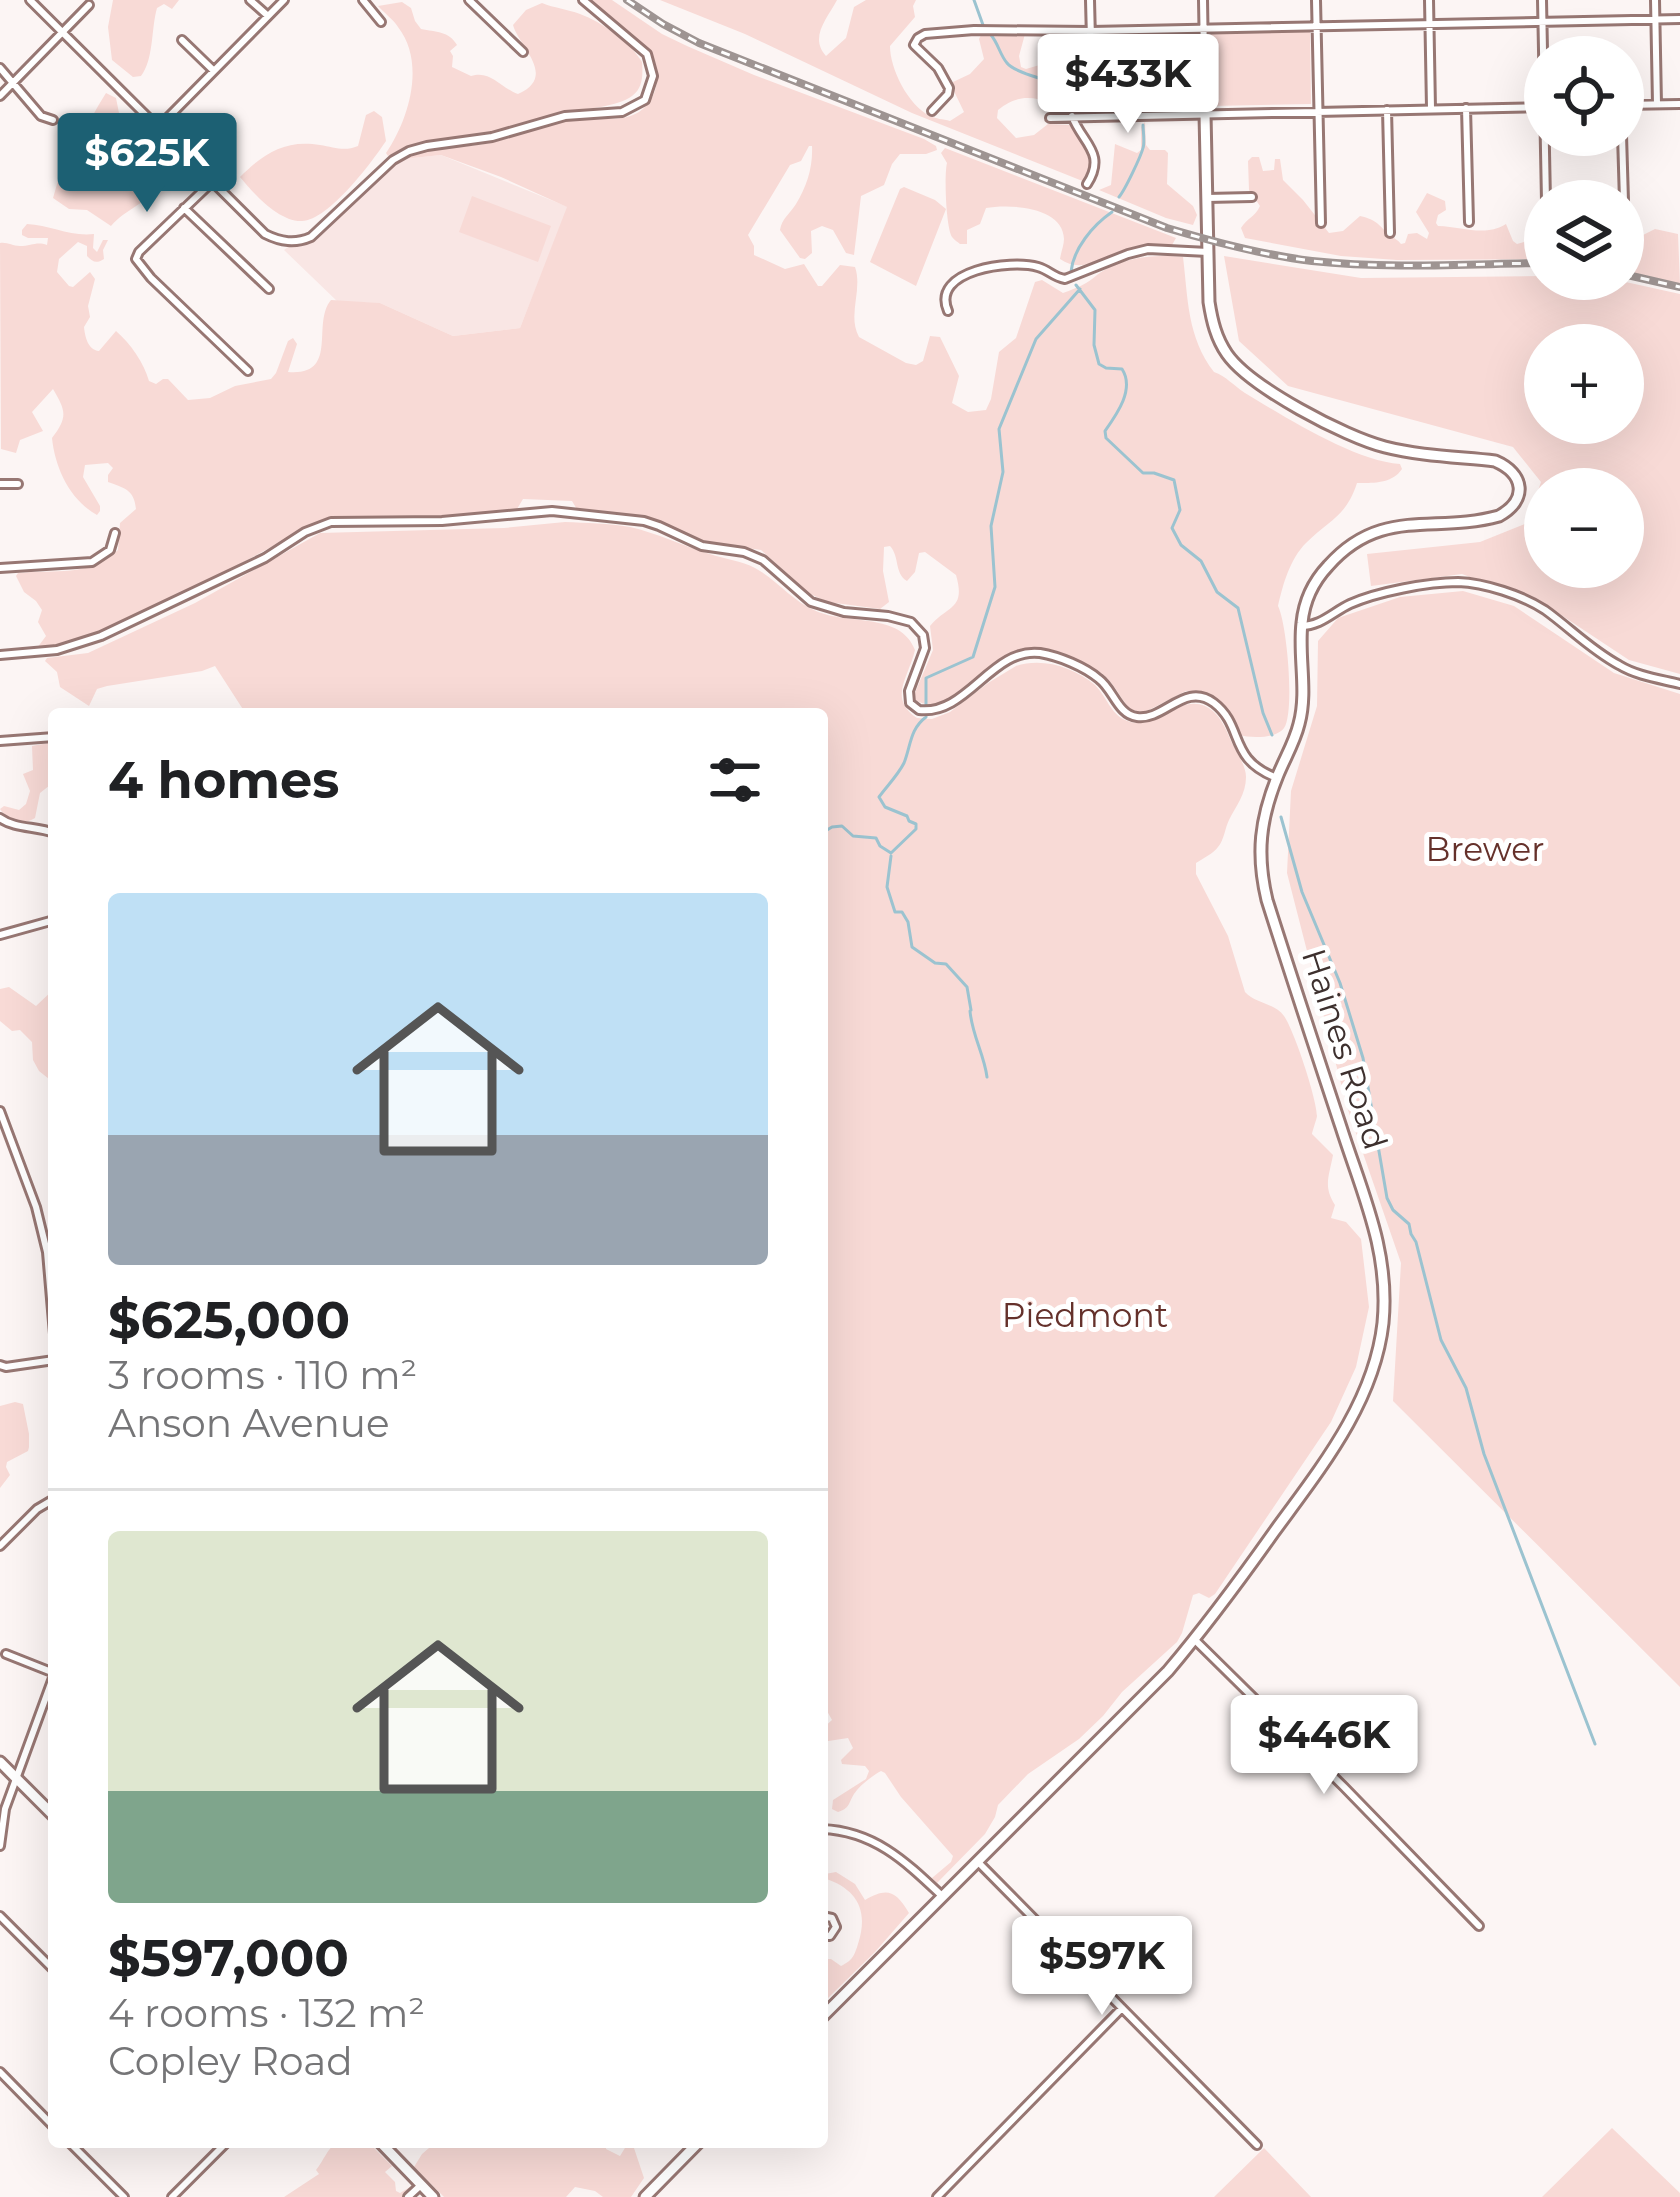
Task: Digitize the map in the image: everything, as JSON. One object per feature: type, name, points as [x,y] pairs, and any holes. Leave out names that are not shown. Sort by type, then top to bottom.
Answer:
[{"type":"main road","points":[[1205,114],[1208,252]]},
{"type":"main road","name":"Haines Road","points":[[828,2011],[1195,1640],[1354,1415],[1372,1373],[1383,1324],[1382,1268],[1364,1189],[1261,874],[1261,837],[1276,778],[1301,716],[1301,626],[1316,581],[1335,558],[1362,538],[1390,527],[1507,512],[1517,500],[1518,484],[1509,468],[1495,460],[1402,451],[1347,434],[1245,374],[1227,354],[1211,320],[1208,252]]},
{"type":"main road","points":[[0,1762],[48,1810]]},
{"type":"main road","points":[[386,2148],[433,2197]]},
{"type":"main road","points":[[645,2197],[693,2148]]},
{"type":"street","points":[[30,0],[212,182],[266,233],[283,242],[311,237],[393,160],[409,151],[493,137],[565,116],[622,112],[645,100],[653,76],[647,54],[583,0]]},
{"type":"street","points":[[250,0],[268,16]]},
{"type":"street","points":[[129,157],[284,0]]},
{"type":"street","points":[[363,0],[381,22]]},
{"type":"street","points":[[469,0],[523,52]]},
{"type":"street","points":[[479,10],[488,0]]},
{"type":"street","points":[[1090,0],[1092,79]]},
{"type":"street","points":[[1203,0],[1205,114]]},
{"type":"street","points":[[1316,0],[1321,223]]},
{"type":"street","points":[[1429,0],[1431,108]]},
{"type":"street","points":[[1542,0],[1543,36]]},
{"type":"street","points":[[1655,0],[1658,104]]},
{"type":"street","points":[[0,96],[89,5]]},
{"type":"street","points":[[932,111],[948,94],[948,84],[915,46],[925,34],[1680,19]]},
{"type":"street","points":[[182,40],[214,71]]},
{"type":"street","points":[[0,68],[32,107],[53,121]]},
{"type":"street","points":[[1644,104],[1680,104]]},
{"type":"street","points":[[1050,118],[1524,107]]},
{"type":"street","points":[[1466,108],[1469,222]]},
{"type":"street","points":[[1388,110],[1390,233]]},
{"type":"street","points":[[1072,116],[1093,149],[1094,171],[1087,184]]},
{"type":"street","points":[[212,182],[136,259],[248,371]]},
{"type":"street","points":[[1207,198],[1252,197]]},
{"type":"street","points":[[184,208],[269,289]]},
{"type":"street","points":[[947,311],[946,290],[964,274],[1017,266],[1041,268],[1054,278],[1065,279],[1148,249],[1208,252]]},
{"type":"street","points":[[0,484],[18,484]]},
{"type":"street","points":[[0,656],[57,650],[100,636],[331,523],[442,521],[552,511],[659,526],[702,546],[744,552],[763,560],[812,602],[911,622],[925,644],[909,695],[913,706],[926,711],[948,705],[1003,664],[1042,653],[1100,679],[1124,711],[1135,717],[1148,716],[1184,698],[1211,701],[1226,717],[1249,763],[1276,778]]},
{"type":"street","points":[[0,568],[92,562],[110,550],[115,533]]},
{"type":"street","points":[[1301,626],[1312,626],[1367,598],[1440,583],[1470,583],[1544,610],[1619,666],[1680,684]]},
{"type":"street","points":[[0,741],[48,737]]},
{"type":"street","points":[[0,818],[48,831]]},
{"type":"street","points":[[0,935],[48,922]]},
{"type":"street","points":[[0,1111],[36,1207],[48,1264]]},
{"type":"street","points":[[0,1365],[48,1361]]},
{"type":"street","points":[[0,1546],[48,1503]]},
{"type":"street","points":[[1195,1640],[1479,1926]]},
{"type":"street","points":[[6,1654],[48,1672]]},
{"type":"street","points":[[0,1846],[4,1809],[48,1690]]},
{"type":"street","points":[[828,1830],[876,1842],[905,1861],[942,1896]]},
{"type":"street","points":[[978,1862],[1257,2145]]},
{"type":"street","points":[[0,1916],[48,1964]]},
{"type":"street","points":[[937,2197],[1122,2008]]},
{"type":"street","points":[[0,2072],[48,2120]]},
{"type":"street","points":[[75,2148],[124,2197]]},
{"type":"street","points":[[172,2197],[220,2148]]},
{"type":"street","points":[[408,2197],[421,2185]]},
{"type":"shaded area","points":[[441,155],[568,207],[520,328],[453,336],[380,303],[338,302],[284,250],[403,159]]},
{"type":"green space","points":[[113,0],[179,0],[172,9],[164,4],[157,8],[141,76],[133,77],[112,60],[108,27]]},
{"type":"green space","points":[[588,0],[612,0],[687,46],[936,146],[937,150],[926,154],[900,154],[884,185],[861,196],[854,255],[846,253],[833,230],[822,226],[811,231],[812,253],[800,258],[780,230],[806,183],[812,146],[801,161],[790,165],[748,235],[754,255],[785,269],[804,264],[818,286],[840,265],[855,267],[854,320],[859,337],[906,363],[923,361],[930,336],[940,337],[959,376],[952,403],[968,412],[986,410],[999,352],[1016,338],[1035,282],[1042,280],[1063,293],[1127,261],[1183,257],[1194,331],[1214,372],[1320,436],[1362,455],[1400,464],[1402,469],[1388,480],[1357,483],[1342,511],[1300,549],[1291,564],[1278,606],[1289,705],[1280,732],[1239,735],[1219,704],[1197,692],[1186,691],[1143,712],[1131,710],[1102,674],[1068,656],[1039,648],[1015,651],[944,701],[915,700],[933,650],[930,626],[954,606],[959,595],[956,575],[925,552],[919,553],[915,572],[907,581],[893,550],[884,547],[889,602],[880,609],[828,602],[810,594],[761,550],[705,542],[644,517],[578,511],[572,501],[523,499],[517,509],[320,521],[96,633],[37,648],[46,636],[38,622],[42,610],[24,592],[18,573],[95,565],[118,550],[120,523],[136,509],[130,493],[108,482],[113,468],[108,463],[85,465],[83,477],[100,506],[97,515],[72,492],[54,449],[52,438],[63,414],[53,389],[32,412],[43,431],[20,440],[16,453],[1,449],[0,243],[47,245],[48,238],[22,235],[27,224],[94,234],[97,252],[103,240],[108,240],[101,261],[91,260],[87,246],[78,242],[59,259],[57,272],[69,286],[90,272],[95,279],[90,317],[84,327],[88,342],[99,351],[116,331],[136,354],[149,381],[156,384],[168,379],[188,400],[271,379],[293,338],[297,344],[288,372],[314,366],[331,300],[380,303],[453,336],[520,328],[567,207],[441,155],[403,159],[425,151],[494,142],[565,120],[624,118],[645,107],[656,86],[651,54]]},
{"type":"green space","points":[[660,0],[837,0],[819,35],[826,56],[846,38],[854,7],[866,0],[916,0],[915,17],[890,46],[893,65],[914,104],[930,116],[950,121],[964,112],[953,82],[970,74],[984,59],[981,35],[1025,34],[1021,67],[1043,64],[1055,74],[1080,53],[1087,38],[1091,81],[1124,100],[1127,108],[1076,109],[1028,98],[998,110],[997,118],[1016,138],[1034,135],[1048,124],[1071,125],[1090,151],[1085,182],[912,113],[745,34]]},
{"type":"green space","points":[[402,2],[411,8],[421,29],[454,40],[452,67],[471,76],[490,77],[518,94],[530,87],[536,70],[513,25],[526,10],[542,3],[575,12],[623,40],[642,62],[640,85],[626,100],[610,105],[506,130],[428,142],[388,156],[407,108],[413,74],[406,41],[378,6]]},
{"type":"green space","points":[[1310,31],[1311,104],[1213,106],[1211,33]]},
{"type":"green space","points":[[106,93],[116,98],[122,128],[113,146],[117,176],[148,174],[159,183],[111,226],[87,210],[69,209],[53,198],[62,167],[86,172],[101,162],[103,152],[85,148],[91,119]]},
{"type":"green space","points":[[374,111],[382,117],[386,141],[349,188],[313,218],[284,217],[240,177],[285,146],[358,146],[366,115]]},
{"type":"green space","points":[[1145,122],[1146,145],[1168,153],[1167,184],[1193,206],[1197,215],[1193,225],[1099,190],[1111,185],[1115,144],[1137,153]]},
{"type":"green space","points":[[945,148],[1176,238],[1172,245],[1138,246],[1087,264],[1069,264],[1060,259],[1064,239],[1055,220],[1021,207],[996,207],[986,208],[980,224],[967,230],[967,244],[960,244],[948,223],[947,163],[941,153]]},
{"type":"green space","points":[[1259,157],[1263,171],[1274,170],[1275,159],[1280,159],[1283,180],[1329,233],[1343,231],[1360,216],[1374,221],[1401,244],[1408,234],[1427,239],[1429,233],[1416,212],[1427,193],[1445,201],[1438,226],[1482,231],[1506,224],[1513,241],[1524,242],[1524,259],[1341,256],[1245,238],[1241,228],[1260,206],[1249,190],[1248,161]]},
{"type":"green space","points":[[904,187],[946,209],[916,286],[870,262]]},
{"type":"green space","points":[[472,196],[551,226],[538,262],[459,232]]},
{"type":"green space","points":[[1655,229],[1678,234],[1680,284],[1644,276],[1644,234]]},
{"type":"green space","points":[[1224,256],[1361,278],[1524,276],[1524,300],[1644,300],[1644,286],[1680,294],[1680,674],[1629,660],[1549,607],[1462,574],[1371,586],[1367,554],[1480,542],[1524,524],[1524,588],[1644,588],[1644,468],[1530,468],[1513,447],[1288,386],[1239,341]]},
{"type":"green space","name":"Piedmont","points":[[565,522],[650,533],[750,566],[816,611],[898,630],[915,650],[902,695],[908,711],[917,718],[932,719],[950,712],[1016,666],[1047,663],[1087,679],[1116,714],[1136,723],[1185,705],[1205,706],[1222,722],[1245,768],[1244,789],[1222,841],[1196,863],[1196,874],[1228,936],[1245,992],[1280,1012],[1288,1024],[1316,1107],[1312,1134],[1333,1155],[1328,1181],[1335,1205],[1331,1218],[1346,1222],[1361,1239],[1369,1307],[1356,1367],[1331,1422],[1215,1594],[1209,1598],[1193,1595],[1177,1642],[1079,1739],[1028,1774],[998,1805],[985,1834],[937,1883],[932,1878],[953,1856],[885,1773],[863,1784],[845,1809],[832,1809],[833,1800],[866,1779],[869,1771],[865,1766],[842,1764],[853,1748],[848,1738],[828,1741],[832,1720],[828,1713],[828,708],[242,708],[215,666],[97,689],[89,706],[60,687],[57,672],[45,661],[88,653],[195,603],[320,533]]},
{"type":"green space","name":"Brewer","points":[[1463,591],[1514,606],[1614,673],[1680,694],[1680,1687],[1393,1401],[1401,1263],[1347,1107],[1287,873],[1291,791],[1317,706],[1318,641],[1338,618],[1400,597]]},
{"type":"green space","points":[[48,743],[48,787],[40,793],[35,818],[20,822],[0,809],[19,810],[26,804],[30,791],[23,774],[33,770],[32,746]]},
{"type":"green space","points":[[9,987],[36,1006],[48,995],[48,1078],[33,1060],[32,1042],[0,1021],[0,989]]},
{"type":"green space","points":[[23,1404],[29,1447],[7,1462],[10,1475],[0,1488],[0,1406]]},
{"type":"green space","points":[[836,1872],[855,1884],[865,1900],[890,1893],[909,1913],[828,1998],[828,1959],[841,1966],[848,1962],[862,1921],[858,1902],[828,1880],[828,1873]]},
{"type":"green space","points":[[1612,2128],[1680,2197],[1542,2197]]},
{"type":"green space","points":[[374,2148],[392,2166],[385,2172],[395,2182],[396,2191],[411,2189],[404,2197],[284,2197],[319,2174],[316,2170],[328,2151]]},
{"type":"green space","points":[[429,2148],[606,2148],[620,2156],[625,2148],[634,2148],[644,2178],[631,2197],[603,2197],[575,2187],[566,2197],[444,2197],[414,2167]]},
{"type":"green space","points":[[1264,2148],[1311,2197],[1214,2197]]},
{"type":"waterway","points":[[974,0],[983,25]]},
{"type":"waterway","points":[[991,35],[1016,70],[1057,82],[1075,73],[1098,98],[1121,109]]},
{"type":"waterway","points":[[1119,197],[1142,152],[1143,125]]},
{"type":"waterway","points":[[1071,272],[1085,238],[1112,212]]},
{"type":"waterway","points":[[1076,285],[1095,310],[1099,364],[1122,369],[1127,385],[1106,438],[1143,473],[1174,480],[1180,510],[1172,528],[1181,545],[1201,561],[1217,592],[1238,608],[1272,735]]},
{"type":"waterway","points":[[828,829],[842,826],[853,836],[876,838],[891,853],[916,829],[907,816],[885,807],[879,797],[902,767],[914,732],[926,717],[926,678],[973,657],[995,587],[991,526],[1003,472],[999,429],[1036,339],[1080,289]]},
{"type":"waterway","points":[[1281,817],[1302,892],[1340,983],[1363,1058],[1387,1198],[1409,1224],[1416,1242],[1441,1340],[1466,1388],[1484,1454],[1595,1744]]},
{"type":"waterway","points":[[891,856],[887,887],[895,912],[902,912],[908,922],[912,947],[935,963],[946,964],[967,987],[971,1010]]},
{"type":"waterway","points":[[970,1011],[987,1077]]},
{"type":"railway","points":[[627,0],[699,43],[1167,228],[1238,248],[1312,261],[1524,263]]},
{"type":"railway","points":[[1644,279],[1680,287]]}]
